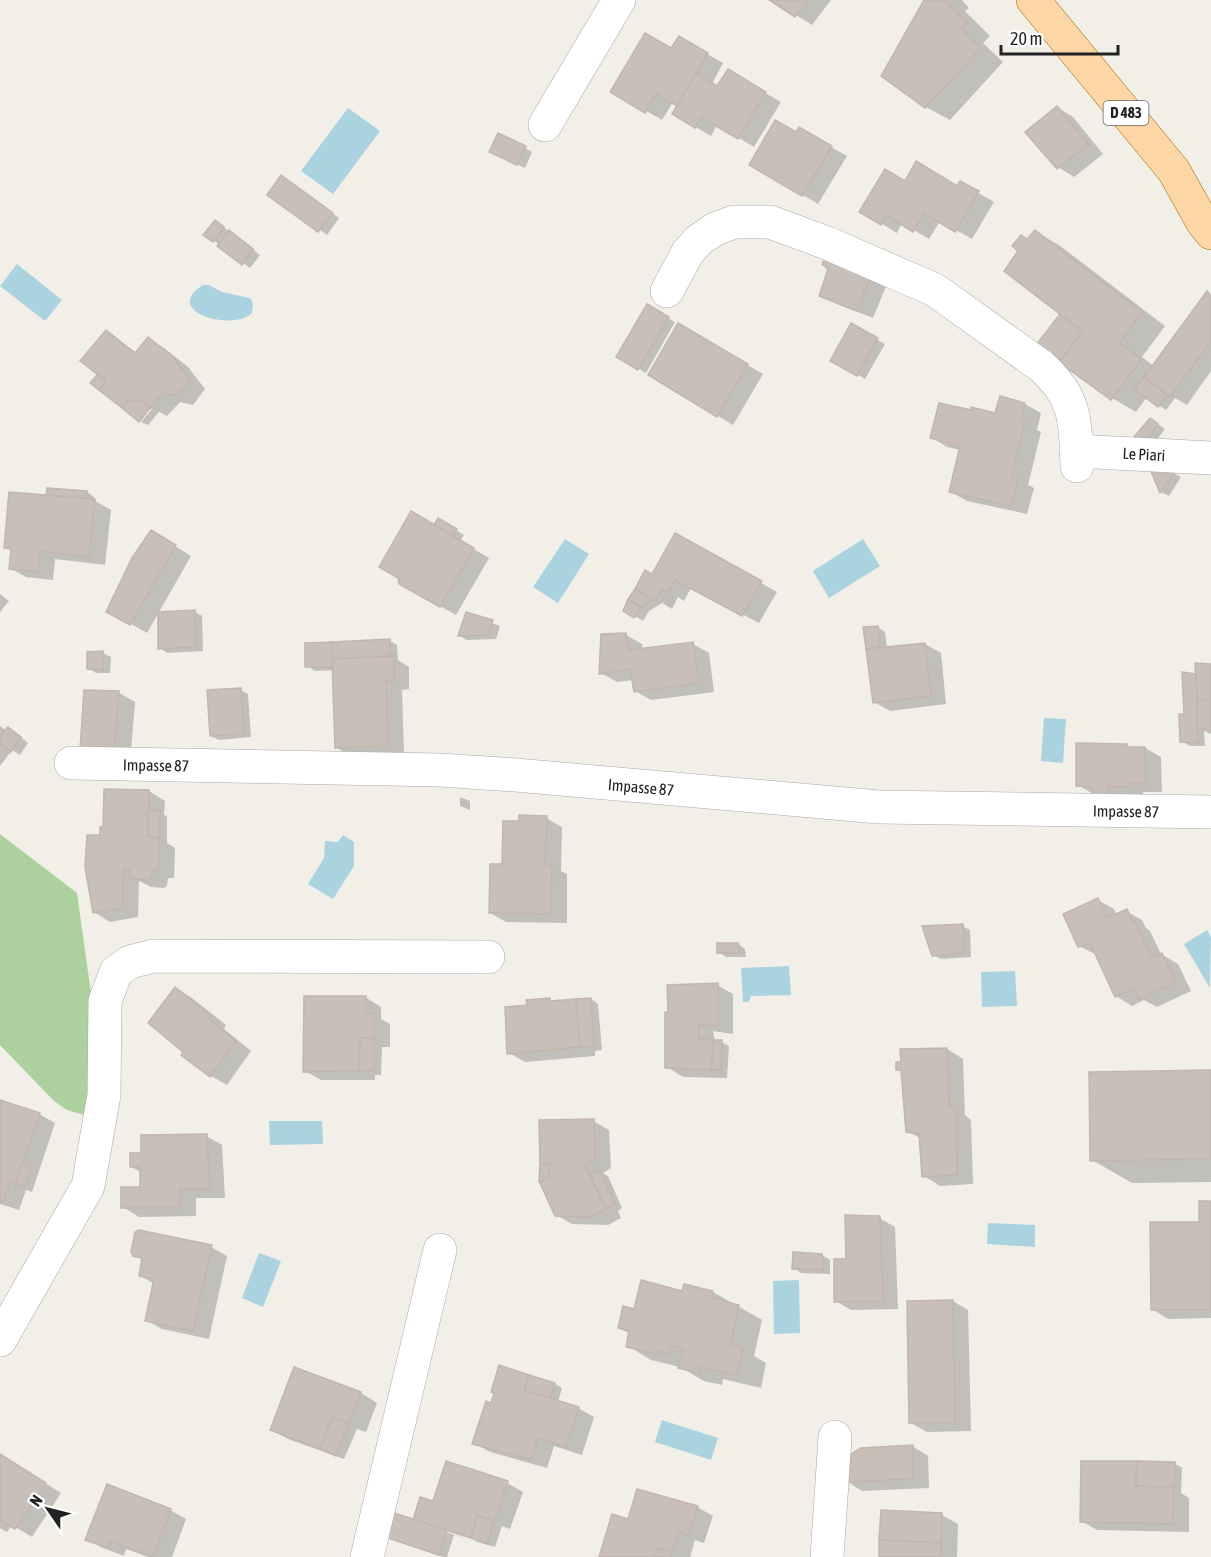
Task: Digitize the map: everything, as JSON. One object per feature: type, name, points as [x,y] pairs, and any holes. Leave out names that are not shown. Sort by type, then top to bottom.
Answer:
[{"type":"main road","name":"D 483","points":[[1033,0],[1174,171],[1208,219]]},
{"type":"street","points":[[545,125],[619,0]]},
{"type":"street","name":"Le Piari","points":[[667,291],[688,252],[699,240],[715,229],[734,222],[770,222],[827,243],[935,290],[1041,366],[1056,380],[1076,422],[1076,459],[1211,458]]},
{"type":"street","name":"Impasse 87","points":[[71,763],[439,770],[879,807],[1211,812]]},
{"type":"street","points":[[0,1340],[88,1186],[104,1095],[105,1001],[116,972],[130,962],[153,956],[488,957]]},
{"type":"street","points":[[367,1557],[440,1250]]},
{"type":"street","points":[[827,1557],[835,1437]]},
{"type":"green space","points":[[0,834],[77,893],[95,1022],[95,1088],[84,1115],[67,1110],[54,1101],[0,1045]]},
{"type":"water","points":[[348,108],[380,131],[333,194],[301,171]]},
{"type":"water","points":[[17,264],[62,300],[45,321],[0,286]]},
{"type":"water","points":[[203,285],[250,298],[253,303],[252,313],[243,318],[217,320],[195,311],[190,303],[192,295]]},
{"type":"water","points":[[565,539],[589,554],[558,603],[533,587]]},
{"type":"water","points":[[863,539],[880,566],[829,598],[813,571]]},
{"type":"water","points":[[1044,718],[1066,719],[1063,763],[1041,761]]},
{"type":"water","points":[[343,835],[354,842],[354,866],[333,899],[308,884],[324,858],[325,841],[338,842]]},
{"type":"water","points":[[1207,930],[1211,937],[1210,988],[1184,944]]},
{"type":"water","points":[[789,966],[791,995],[751,996],[749,1002],[743,1002],[741,968]]},
{"type":"water","points":[[1015,971],[1017,1006],[982,1007],[981,972]]},
{"type":"water","points":[[269,1121],[322,1121],[323,1144],[270,1145]]},
{"type":"water","points":[[988,1223],[1035,1225],[1035,1247],[987,1244]]},
{"type":"water","points":[[259,1253],[281,1261],[263,1307],[242,1298]]},
{"type":"water","points":[[799,1280],[800,1333],[774,1334],[773,1281]]},
{"type":"water","points":[[662,1420],[718,1438],[711,1460],[655,1442]]},
{"type":"building","points":[[769,0],[808,0],[795,17]]},
{"type":"building","points":[[924,0],[945,0],[967,22],[961,29],[981,48],[925,108],[881,76]]},
{"type":"building","points":[[645,33],[671,48],[679,36],[708,53],[677,106],[656,94],[645,113],[610,92]]},
{"type":"building","points":[[728,69],[766,92],[738,139],[701,117],[695,128],[672,114],[696,73],[717,86]]},
{"type":"building","points":[[1057,106],[1088,144],[1057,169],[1025,132]]},
{"type":"building","points":[[775,120],[796,132],[799,127],[832,146],[802,196],[749,165]]},
{"type":"building","points":[[498,133],[526,146],[517,165],[489,152]]},
{"type":"building","points":[[916,161],[957,186],[960,181],[979,191],[955,232],[924,213],[913,232],[886,215],[881,225],[859,212],[885,169],[905,181]]},
{"type":"building","points":[[281,175],[333,213],[318,232],[267,195]]},
{"type":"building","points":[[215,220],[224,227],[213,242],[203,235]]},
{"type":"building","points":[[229,230],[253,249],[242,265],[217,246]]},
{"type":"building","points":[[1035,230],[1142,312],[1119,343],[1142,359],[1111,400],[1059,362],[1083,332],[1004,271],[1018,251],[1012,246],[1021,235],[1027,239]]},
{"type":"building","points":[[827,255],[873,269],[857,311],[819,296],[828,269],[822,264]]},
{"type":"building","points":[[1207,291],[1211,296],[1211,341],[1170,397],[1144,377]]},
{"type":"building","points":[[647,304],[669,317],[638,370],[616,357]]},
{"type":"building","points":[[1060,314],[1083,332],[1059,362],[1036,345]]},
{"type":"building","points":[[678,323],[748,364],[717,417],[648,375]]},
{"type":"building","points":[[851,323],[878,338],[857,376],[830,361]]},
{"type":"building","points":[[106,330],[135,353],[148,337],[172,356],[190,379],[176,396],[163,393],[150,408],[142,401],[128,401],[122,408],[99,390],[106,381],[80,361]]},
{"type":"building","points":[[97,375],[106,381],[99,390],[90,383]]},
{"type":"building","points":[[1144,377],[1167,395],[1158,407],[1134,389]]},
{"type":"building","points":[[1000,396],[1025,403],[1021,420],[1025,421],[1012,476],[1018,478],[1011,506],[949,492],[960,446],[930,438],[939,403],[995,413]]},
{"type":"building","points":[[128,401],[142,401],[150,408],[139,422],[122,408]]},
{"type":"building","points":[[1150,418],[1158,424],[1147,439],[1134,437]]},
{"type":"building","points":[[1150,469],[1175,472],[1160,493]]},
{"type":"building","points":[[47,488],[87,491],[87,498],[46,495]]},
{"type":"building","points":[[9,492],[95,499],[89,557],[39,551],[38,572],[9,569],[11,549],[4,548]]},
{"type":"building","points":[[411,511],[474,548],[440,607],[399,584],[398,578],[379,567]]},
{"type":"building","points":[[438,518],[457,529],[453,536],[434,525]]},
{"type":"building","points":[[151,530],[176,545],[130,625],[106,612],[132,558]]},
{"type":"building","points":[[675,533],[762,581],[742,616],[675,580],[667,593],[662,589],[655,601],[635,589],[645,570],[652,574]]},
{"type":"building","points":[[635,589],[653,600],[641,607],[628,599]]},
{"type":"building","points":[[628,599],[641,607],[634,618],[623,611]]},
{"type":"building","points":[[195,610],[196,647],[158,649],[158,612]]},
{"type":"building","points":[[466,612],[493,620],[488,635],[458,636]]},
{"type":"building","points":[[878,626],[880,647],[866,649],[863,627]]},
{"type":"building","points":[[626,633],[629,650],[693,642],[699,683],[634,692],[630,669],[599,674],[601,634]]},
{"type":"building","points":[[390,639],[390,656],[332,659],[332,642]]},
{"type":"building","points":[[332,642],[333,667],[305,667],[305,643]]},
{"type":"building","points":[[925,643],[931,696],[873,703],[866,649]]},
{"type":"building","points":[[103,651],[103,670],[87,669],[87,652]]},
{"type":"building","points":[[394,656],[394,681],[386,681],[388,745],[335,748],[332,659]]},
{"type":"building","points":[[1195,663],[1211,664],[1211,702],[1197,699]]},
{"type":"building","points":[[1182,672],[1196,674],[1198,743],[1180,742],[1179,714],[1184,714]]},
{"type":"building","points":[[241,688],[244,734],[210,736],[207,690]]},
{"type":"building","points":[[84,690],[119,691],[114,754],[80,750]]},
{"type":"building","points":[[1197,699],[1211,702],[1211,731],[1197,728]]},
{"type":"building","points":[[8,727],[21,737],[11,752],[0,743],[0,737]]},
{"type":"building","points":[[1076,743],[1127,744],[1127,747],[1145,747],[1146,784],[1108,787],[1108,798],[1093,797],[1093,787],[1076,786]]},
{"type":"building","points":[[104,789],[149,790],[148,836],[160,838],[158,870],[152,870],[152,877],[148,880],[133,879],[129,874],[130,869],[124,868],[122,908],[93,913],[85,867],[87,835],[100,835],[100,827],[103,827]]},
{"type":"building","points":[[148,809],[160,811],[160,838],[148,836]]},
{"type":"building","points":[[519,815],[547,816],[545,864],[552,864],[551,914],[489,913],[490,864],[502,864],[503,821],[519,821]]},
{"type":"building","points":[[1098,898],[1107,918],[1127,909],[1152,957],[1162,953],[1176,982],[1139,999],[1134,988],[1115,997],[1090,943],[1078,947],[1063,914]]},
{"type":"building","points":[[963,924],[964,953],[932,956],[922,926]]},
{"type":"building","points":[[717,943],[738,943],[739,953],[717,953]]},
{"type":"building","points":[[718,983],[718,1026],[699,1025],[699,1039],[713,1040],[712,1070],[665,1068],[667,985]]},
{"type":"building","points":[[175,987],[211,1015],[209,1019],[236,1041],[210,1077],[181,1055],[183,1052],[148,1023]]},
{"type":"building","points":[[304,996],[366,996],[366,1013],[374,1013],[374,1038],[360,1038],[359,1071],[303,1072]]},
{"type":"building","points":[[550,998],[550,1001],[576,999],[580,1047],[507,1054],[505,1007],[527,1005],[526,1000]]},
{"type":"building","points":[[591,998],[594,1047],[580,1047],[576,999]]},
{"type":"building","points":[[699,1025],[706,1025],[706,1039],[699,1039]]},
{"type":"building","points":[[360,1038],[374,1038],[374,1071],[359,1071]]},
{"type":"building","points":[[713,1040],[722,1040],[721,1070],[712,1070]]},
{"type":"building","points":[[947,1048],[949,1104],[956,1109],[957,1175],[922,1177],[919,1134],[906,1132],[901,1070],[896,1070],[896,1062],[901,1062],[900,1049]]},
{"type":"building","points":[[1211,1070],[1211,1159],[1090,1161],[1089,1072]]},
{"type":"building","points":[[0,1100],[40,1113],[15,1184],[10,1182],[3,1202],[0,1201]]},
{"type":"building","points":[[594,1119],[595,1159],[585,1165],[606,1209],[591,1217],[555,1216],[539,1181],[549,1178],[550,1164],[540,1164],[539,1120]]},
{"type":"building","points":[[207,1134],[210,1189],[180,1189],[180,1208],[121,1208],[121,1187],[140,1187],[140,1167],[130,1167],[130,1153],[141,1153],[141,1135]]},
{"type":"building","points":[[22,1164],[31,1167],[24,1187],[15,1184]]},
{"type":"building","points":[[540,1164],[550,1164],[549,1178],[539,1181]]},
{"type":"building","points":[[600,1170],[615,1204],[606,1209],[590,1174]]},
{"type":"building","points":[[1199,1201],[1211,1201],[1211,1310],[1151,1310],[1150,1222],[1199,1222]]},
{"type":"building","points":[[845,1215],[880,1216],[883,1301],[834,1302],[834,1259],[846,1259]]},
{"type":"building","points":[[139,1230],[212,1245],[193,1331],[145,1321],[154,1279],[139,1276],[142,1258],[133,1256],[131,1252],[135,1232]]},
{"type":"building","points":[[793,1252],[822,1254],[823,1270],[792,1269]]},
{"type":"building","points":[[641,1280],[682,1291],[684,1284],[713,1291],[712,1298],[739,1305],[730,1345],[743,1348],[737,1375],[700,1367],[699,1373],[678,1368],[684,1349],[671,1345],[669,1353],[658,1351],[658,1354],[626,1347],[629,1331],[618,1328],[623,1306],[634,1309]]},
{"type":"building","points":[[953,1300],[955,1423],[909,1423],[907,1301]]},
{"type":"building","points":[[499,1365],[529,1375],[524,1390],[579,1407],[566,1447],[538,1438],[531,1460],[472,1444],[486,1401],[491,1403],[494,1393],[491,1392]]},
{"type":"building","points":[[294,1367],[361,1392],[349,1424],[332,1418],[320,1449],[270,1430]]},
{"type":"building","points":[[529,1375],[555,1383],[550,1398],[524,1390]]},
{"type":"building","points":[[332,1418],[349,1424],[336,1456],[320,1449]]},
{"type":"building","points":[[913,1445],[913,1479],[844,1482],[845,1458],[861,1448]]},
{"type":"building","points":[[0,1454],[46,1483],[15,1529],[0,1520]]},
{"type":"building","points":[[446,1461],[508,1481],[494,1521],[477,1516],[471,1538],[413,1520],[420,1497],[433,1501]]},
{"type":"building","points":[[1081,1461],[1137,1461],[1136,1486],[1174,1487],[1173,1524],[1080,1522]]},
{"type":"building","points":[[1137,1461],[1175,1462],[1174,1487],[1136,1486]]},
{"type":"building","points":[[107,1484],[171,1509],[153,1557],[110,1541],[108,1548],[85,1540]]},
{"type":"building","points":[[637,1489],[698,1506],[688,1535],[679,1532],[672,1552],[658,1548],[655,1557],[599,1557],[612,1514],[628,1519]]},
{"type":"building","points":[[881,1510],[942,1513],[941,1543],[879,1540]]},
{"type":"building","points":[[391,1512],[447,1530],[439,1555],[385,1537]]},
{"type":"building","points":[[477,1516],[494,1521],[487,1544],[471,1538]]},
{"type":"building","points":[[879,1540],[941,1543],[940,1557],[879,1557]]},
{"type":"building","points":[[658,1548],[672,1552],[671,1557],[655,1557]]}]
